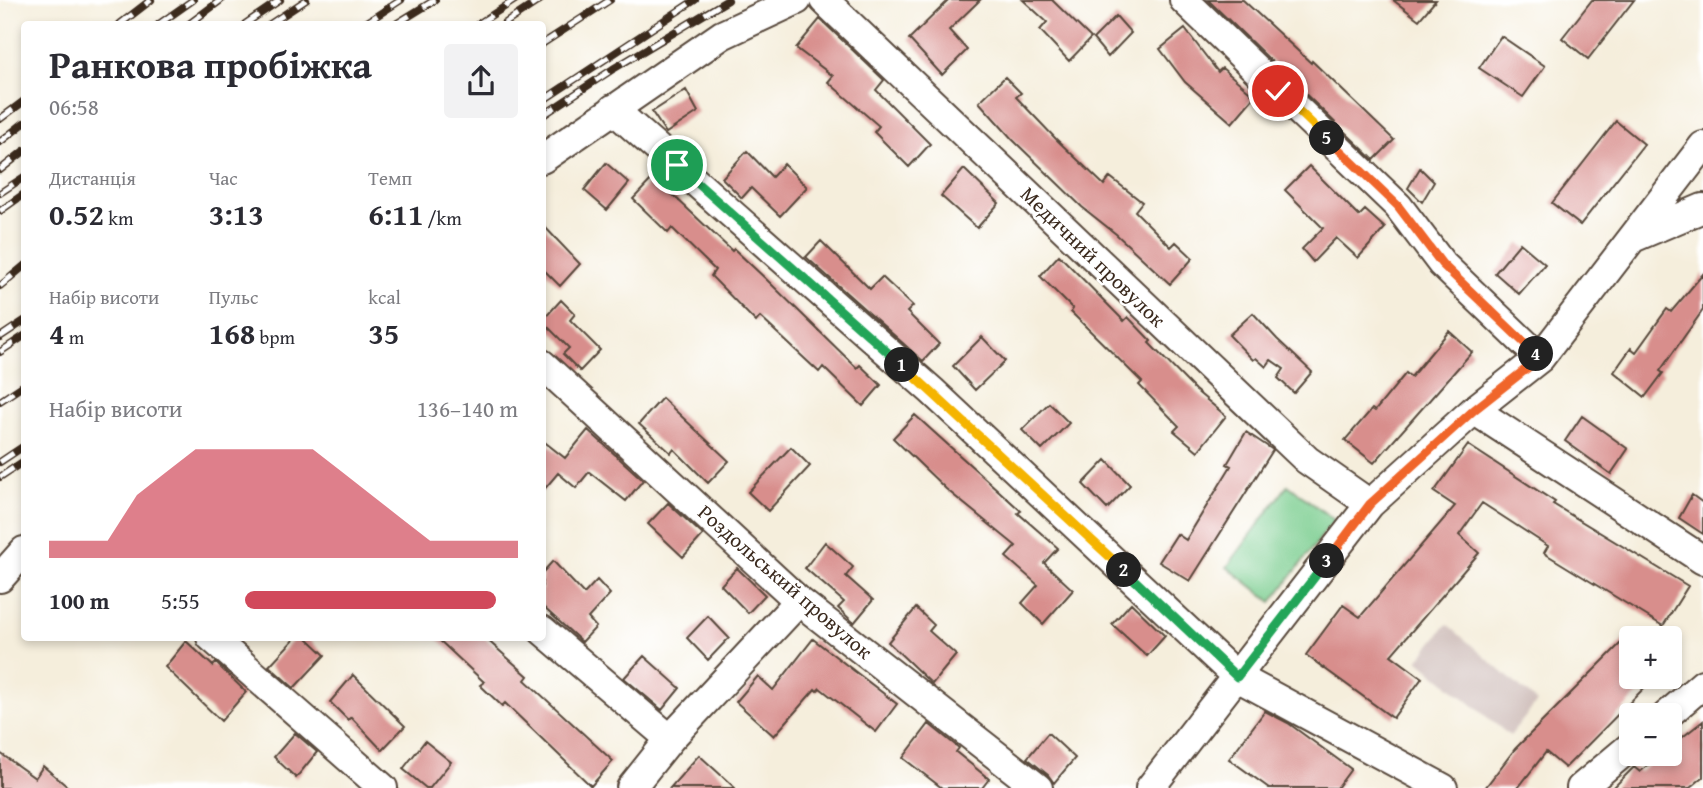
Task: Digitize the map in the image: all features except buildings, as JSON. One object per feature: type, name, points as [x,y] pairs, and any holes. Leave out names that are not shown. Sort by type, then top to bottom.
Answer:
[{"type":"street","points":[[546,156],[722,35],[797,0]]},
{"type":"street","name":"Медичний провулок","points":[[824,0],[1307,460],[1370,504]]},
{"type":"street","points":[[1184,0],[1398,206],[1442,264],[1540,358]]},
{"type":"street","points":[[613,109],[932,391],[1237,677],[1443,788]]},
{"type":"street","points":[[1150,788],[1370,504],[1474,410],[1540,358],[1632,238],[1700,156]]},
{"type":"street","points":[[1632,238],[1703,208]]},
{"type":"street","name":"Роздольський провулок","points":[[546,368],[799,601],[1038,788]]},
{"type":"street","points":[[1474,410],[1703,560]]},
{"type":"street","points":[[0,578],[21,554]]},
{"type":"street","points":[[631,788],[670,738],[799,601]]},
{"type":"street","points":[[546,633],[670,738]]},
{"type":"street","points":[[216,641],[383,788]]},
{"type":"street","points":[[1681,703],[1703,684]]},
{"type":"street","points":[[1581,788],[1619,756]]},
{"type":"shaded area","points":[[1447,624],[1537,702],[1510,736],[1418,660]]},
{"type":"green space","points":[[1288,485],[1334,520],[1272,602],[1227,567]]},
{"type":"railway","points":[[124,21],[151,0]]},
{"type":"railway","points":[[163,21],[193,0]]},
{"type":"railway","points":[[193,21],[221,0]]},
{"type":"railway","points":[[249,21],[280,0]]},
{"type":"railway","points":[[274,21],[306,0]]},
{"type":"railway","points":[[369,21],[401,0]]},
{"type":"railway","points":[[401,21],[435,0]]},
{"type":"railway","points":[[483,21],[515,0]]},
{"type":"railway","points":[[508,21],[540,0]]},
{"type":"railway","points":[[546,41],[610,0]]},
{"type":"railway","points":[[546,98],[695,0]]},
{"type":"railway","points":[[546,113],[613,69],[728,0]]},
{"type":"railway","points":[[0,119],[21,103]]},
{"type":"railway","points":[[0,142],[21,125]]},
{"type":"railway","points":[[0,170],[21,153]]},
{"type":"railway","points":[[0,193],[21,179]]},
{"type":"railway","points":[[0,211],[21,196]]},
{"type":"railway","points":[[0,286],[21,268]]},
{"type":"railway","points":[[0,337],[21,323]]},
{"type":"railway","points":[[0,352],[21,338]]},
{"type":"railway","points":[[0,401],[21,387]]},
{"type":"railway","points":[[0,462],[21,448]]},
{"type":"railway","points":[[0,477],[21,463]]},
{"type":"route","points":[[677,165],[932,391],[1237,677],[1370,504],[1474,410],[1540,358],[1442,264],[1398,206],[1278,91]]}]
